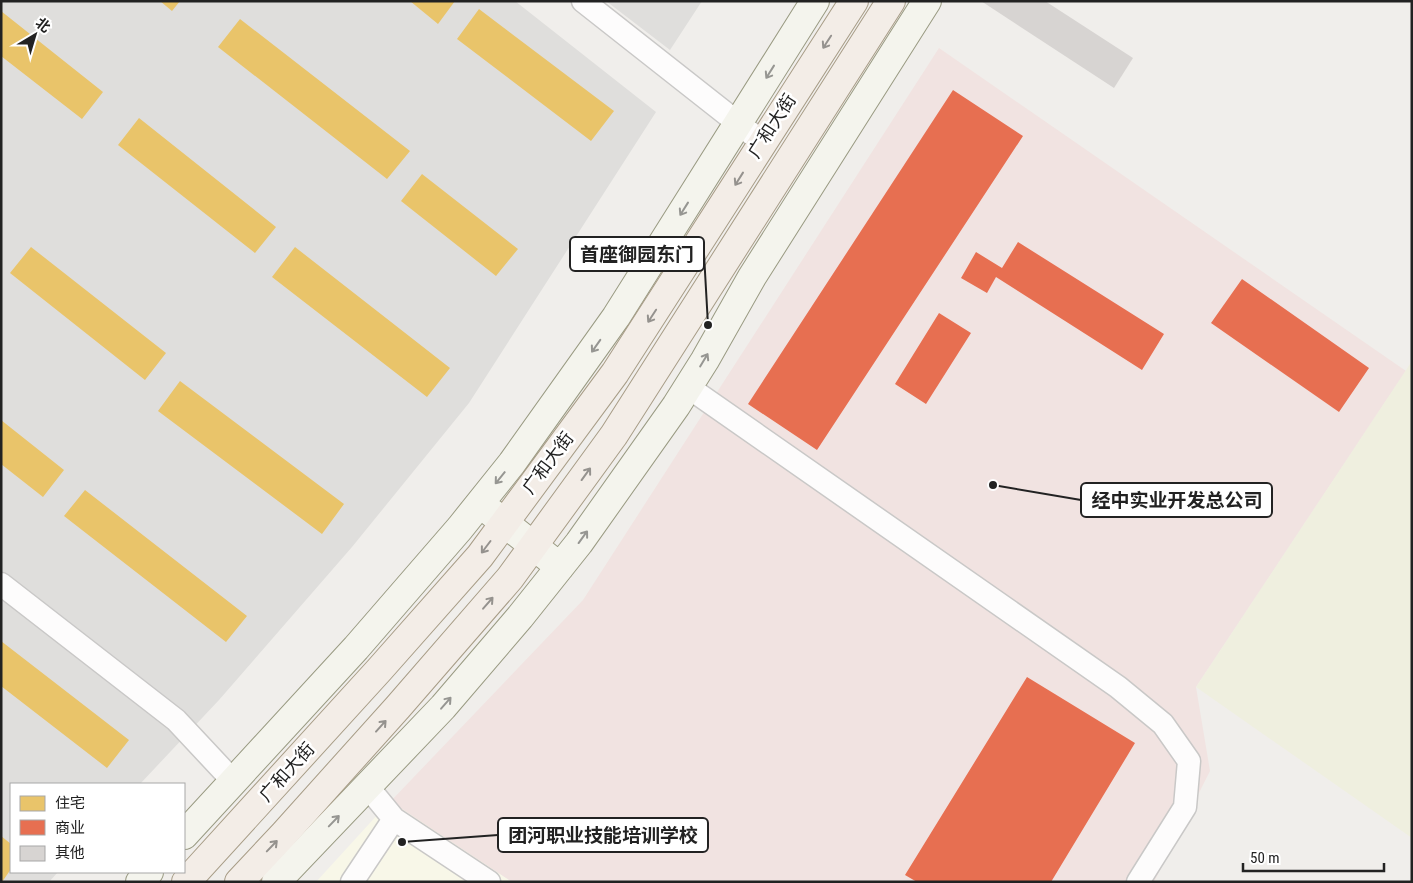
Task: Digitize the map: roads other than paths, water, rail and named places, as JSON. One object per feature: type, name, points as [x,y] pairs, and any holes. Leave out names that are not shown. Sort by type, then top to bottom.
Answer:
[{"type":"main road","name":"广和大街","points":[[186,882],[257,806],[480,556],[615,373],[854,1]]},
{"type":"main road","name":"广和大街","points":[[239,882],[398,707],[510,578],[534,546],[614,435],[891,1]]},
{"type":"street","points":[[583,1],[762,142]]},
{"type":"street","points":[[185,834],[369,633],[512,463],[616,317],[815,1]]},
{"type":"street","points":[[276,882],[443,707],[520,617],[579,543],[688,387],[752,277],[927,1]]},
{"type":"street","points":[[799,202],[807,133]]},
{"type":"street","points":[[688,387],[1118,687],[1163,724],[1189,761],[1185,807],[1138,882]]},
{"type":"street","points":[[480,503],[560,567]]},
{"type":"street","points":[[1,584],[176,720],[234,782]]},
{"type":"street","points":[[325,682],[394,654]]},
{"type":"street","points":[[368,786],[394,819],[489,882]]},
{"type":"street","points":[[352,882],[394,819]]},
{"type":"place","name":"首座御园东门","points":[[708,325]]},
{"type":"place","name":"经中实业开发总公司","points":[[993,485]]},
{"type":"place","name":"团河职业技能培训学校","points":[[402,842]]}]
